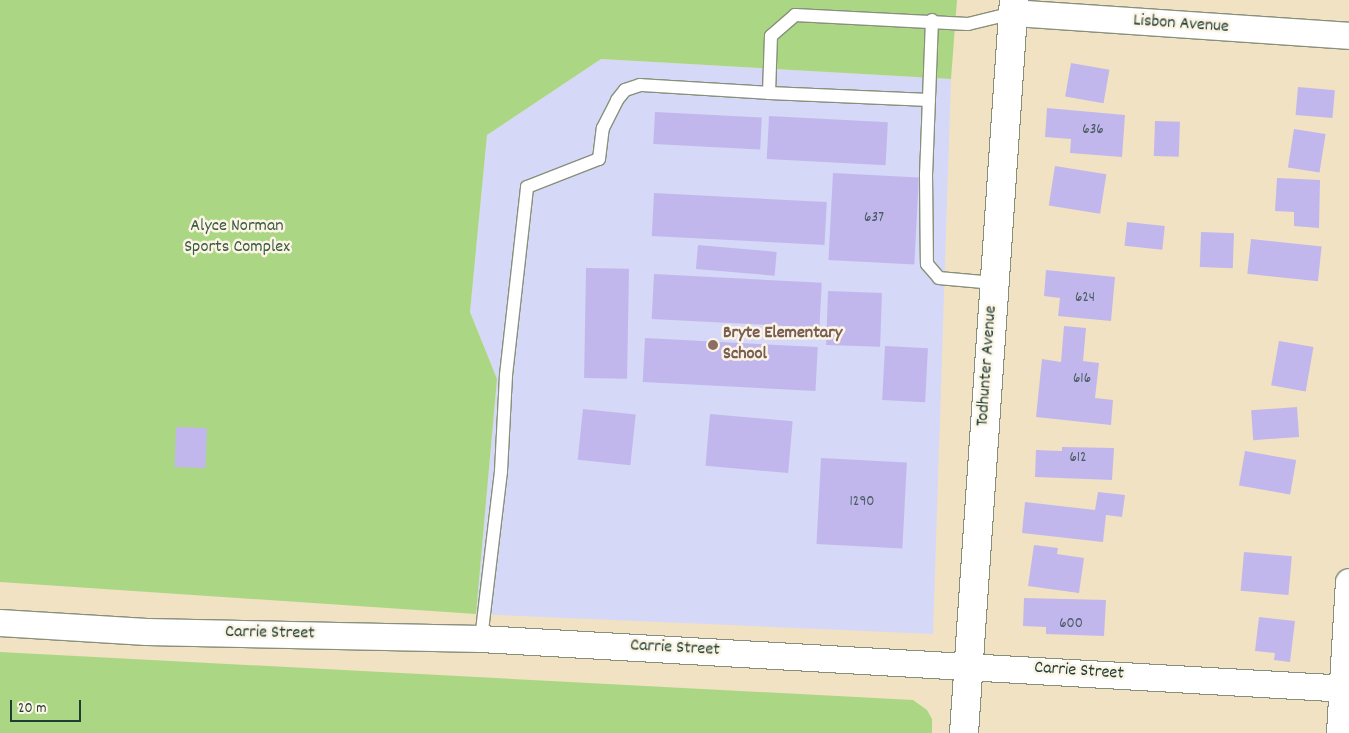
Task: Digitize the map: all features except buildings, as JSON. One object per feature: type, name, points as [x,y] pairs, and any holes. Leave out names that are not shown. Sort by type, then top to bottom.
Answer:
[{"type":"street","name":"Lisbon Avenue","points":[[1013,7],[1349,36]]},
{"type":"street","name":"Todhunter Avenue","points":[[964,733],[967,665],[1013,7]]},
{"type":"street","points":[[1340,733],[1346,689],[1349,582]]},
{"type":"street","name":"Carrie Street","points":[[0,623],[146,632],[481,638],[967,665],[1346,689]]},
{"type":"lane","points":[[770,92],[771,36],[796,15],[932,20],[968,24],[1013,7]]},
{"type":"lane","points":[[932,20],[927,264],[939,278],[994,283]]},
{"type":"lane","points":[[481,638],[501,471],[506,375],[528,187],[599,159],[603,128],[617,100],[626,90],[650,85],[929,100]]},
{"type":"shaded area","name":"Bryte Elementary School","points":[[601,59],[951,79],[933,634],[476,614],[497,379],[470,312],[487,135]]},
{"type":"green space","name":"Alyce Norman Sports Complex","points":[[0,0],[957,0],[951,79],[601,59],[487,135],[470,312],[497,379],[476,614],[0,582]]},
{"type":"green space","points":[[0,652],[913,700],[927,710],[932,719],[932,733],[0,733]]},
{"type":"place","name":"Bryte Elementary School","points":[[713,345]]}]
